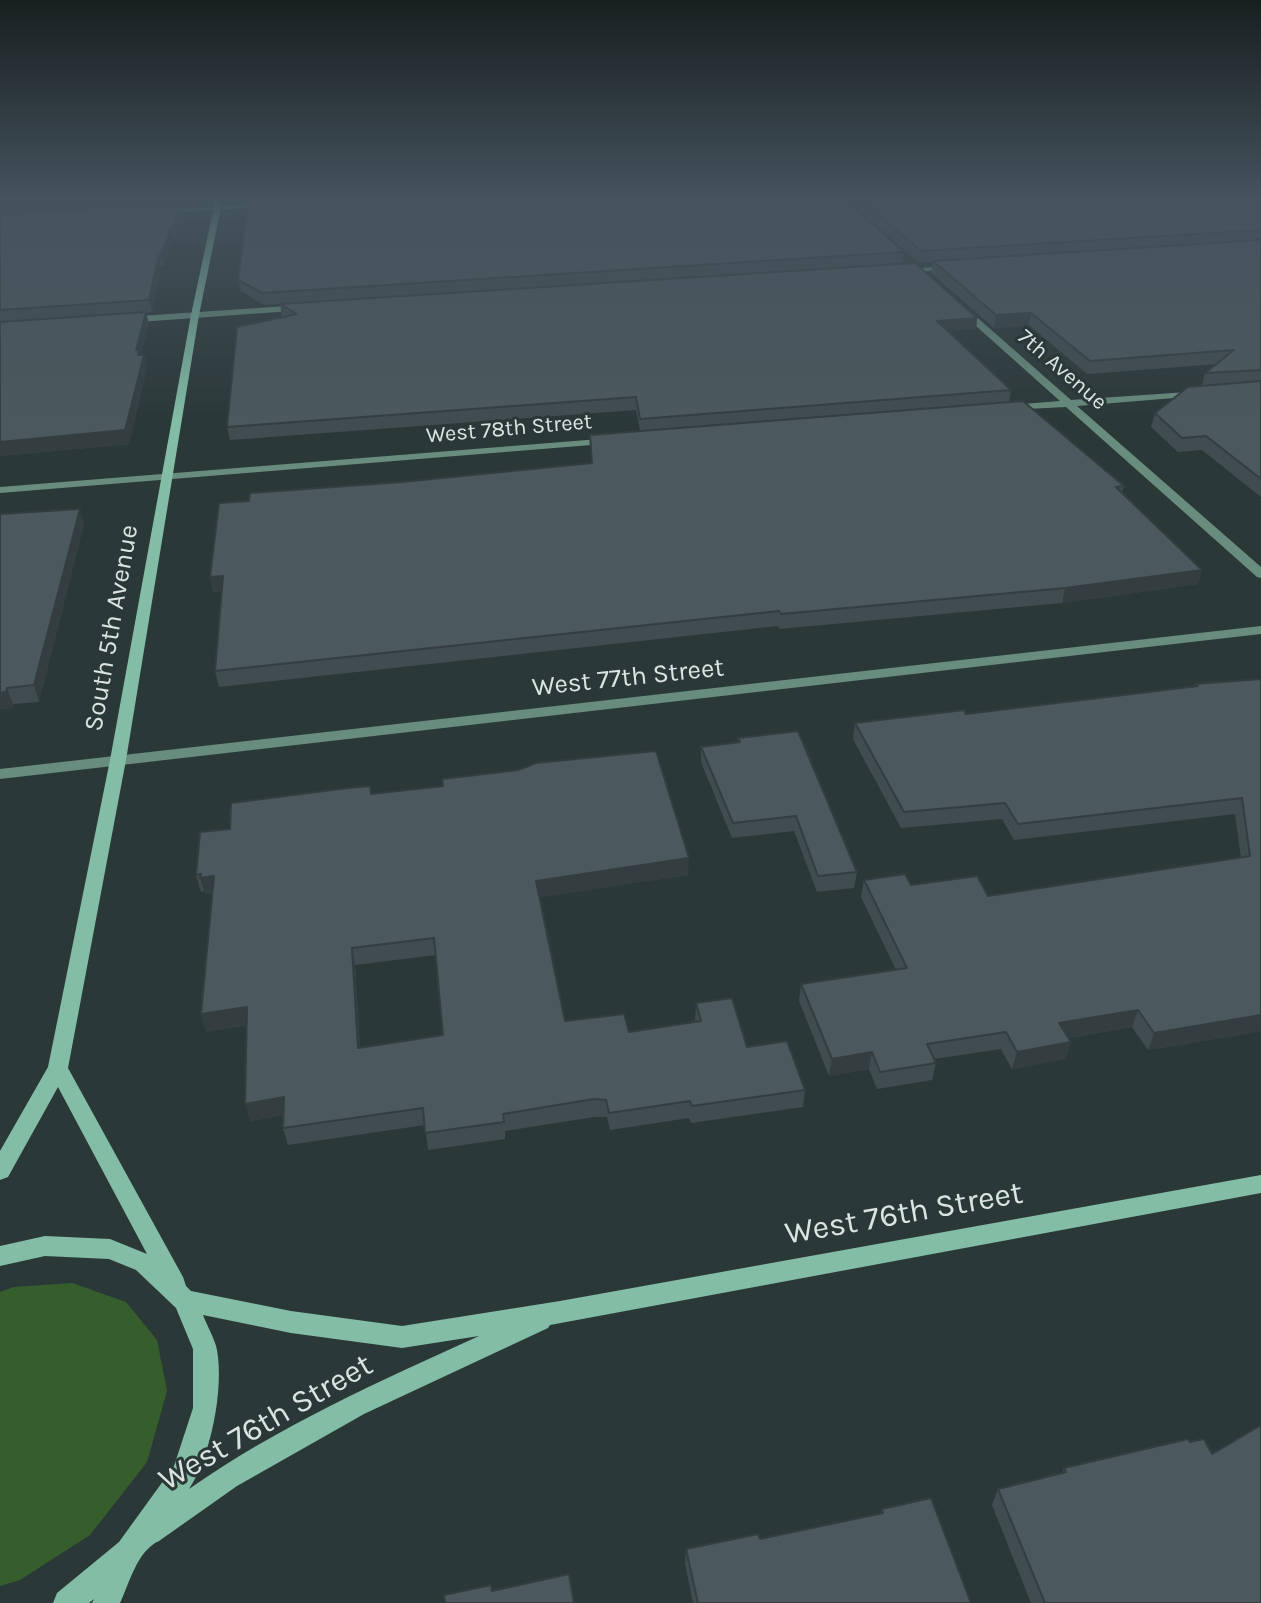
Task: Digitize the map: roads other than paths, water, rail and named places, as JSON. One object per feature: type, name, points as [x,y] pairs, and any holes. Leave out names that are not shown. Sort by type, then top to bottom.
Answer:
[{"type":"street","name":"South 5th Avenue","points":[[0,1171],[58,1068],[118,760],[204,272]]},
{"type":"street","points":[[918,272],[928,280]]},
{"type":"street","name":"7th Avenue","points":[[952,300],[1261,574]]},
{"type":"street","points":[[120,320],[320,307]]},
{"type":"street","points":[[1001,409],[1215,391]]},
{"type":"street","name":"West 78th Street","points":[[0,490],[618,440]]},
{"type":"street","name":"West 77th Street","points":[[0,774],[1261,630]]},
{"type":"street","points":[[58,1068],[182,1297],[205,1349],[206,1408],[184,1473],[135,1545],[106,1603]]},
{"type":"street","name":"West 76th Street","points":[[182,1297],[291,1322],[402,1337],[560,1312],[1261,1184]]},
{"type":"street","points":[[0,1256],[45,1246],[110,1249],[144,1263],[182,1297]]},
{"type":"street","name":"West 76th Street","points":[[135,1545],[228,1477],[355,1405],[560,1312]]},
{"type":"street","points":[[67,1603],[135,1545]]}]
